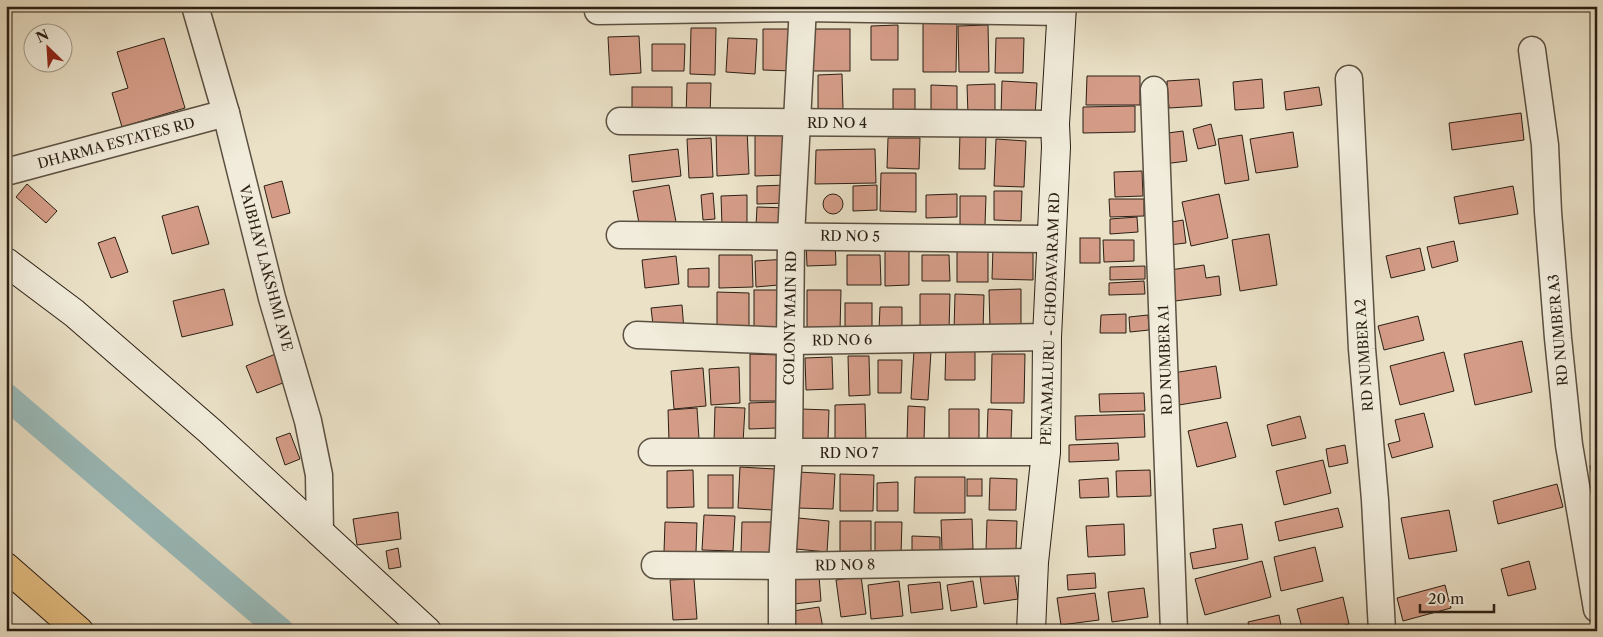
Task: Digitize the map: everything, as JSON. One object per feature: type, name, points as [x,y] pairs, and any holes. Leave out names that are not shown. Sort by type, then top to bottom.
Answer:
[{"type":"main road","name":"PENAMALURU - CHODAVARAM RD","points":[[1030,631],[1034,562],[1046,452],[1047,337],[1055,124],[1062,9]]},
{"type":"main road","points":[[6,262],[74,312],[210,431],[427,631]]},
{"type":"main road","points":[[6,567],[79,631]]},
{"type":"street","name":"VAIBHAV LAKSHMI AVE","points":[[194,6],[226,113],[272,298],[308,421],[319,475],[320,533]]},
{"type":"street","points":[[598,11],[803,7],[1062,9]]},
{"type":"street","name":"COLONY MAIN RD","points":[[782,631],[782,566],[789,453],[791,236],[803,7]]},
{"type":"street","name":"RD NUMBER A3","points":[[1532,50],[1545,144],[1548,212],[1569,445],[1597,609]]},
{"type":"street","name":"RD NUMBER A2","points":[[1349,78],[1362,349],[1375,500],[1382,631]]},
{"type":"street","name":"RD NUMBER A1","points":[[1154,90],[1174,631]]},
{"type":"street","name":"DHARMA ESTATES RD","points":[[6,172],[226,113]]},
{"type":"street","name":"RD NO 4","points":[[620,121],[1055,124]]},
{"type":"street","name":"RD NO 5","points":[[620,235],[1051,239]]},
{"type":"street","name":"RD NO 6","points":[[637,334],[789,341],[1047,337]]},
{"type":"street","name":"RD NO 7","points":[[652,452],[1046,452]]},
{"type":"street","name":"RD NO 8","points":[[655,565],[782,566],[1034,562]]},
{"type":"building","points":[[923,22],[957,22],[956,72],[923,72]]},
{"type":"building","points":[[898,25],[898,60],[871,60],[871,26]]},
{"type":"building","points":[[988,25],[989,72],[959,72],[958,26]]},
{"type":"building","points":[[691,28],[716,28],[715,75],[690,74]]},
{"type":"building","points":[[763,29],[794,29],[793,71],[763,70]]},
{"type":"building","points":[[813,29],[850,29],[850,71],[813,71]]},
{"type":"building","points":[[639,36],[641,73],[610,75],[608,37]]},
{"type":"building","points":[[164,38],[185,108],[122,127],[112,93],[128,88],[117,52]]},
{"type":"building","points":[[728,38],[757,39],[755,74],[726,72]]},
{"type":"building","points":[[996,38],[1024,38],[1023,73],[995,73]]},
{"type":"building","points":[[652,44],[685,44],[684,71],[652,71]]},
{"type":"building","points":[[842,74],[843,109],[818,110],[818,75]]},
{"type":"building","points":[[1087,76],[1140,76],[1140,105],[1086,105]]},
{"type":"building","points":[[1199,79],[1202,106],[1169,108],[1167,81]]},
{"type":"building","points":[[1262,79],[1264,108],[1235,110],[1233,82]]},
{"type":"building","points":[[1002,81],[1037,83],[1035,117],[1001,115]]},
{"type":"building","points":[[687,83],[711,83],[710,116],[686,116]]},
{"type":"building","points":[[995,84],[995,114],[968,115],[967,85]]},
{"type":"building","points":[[931,85],[957,86],[957,113],[931,112]]},
{"type":"building","points":[[632,87],[672,87],[672,115],[632,115]]},
{"type":"building","points":[[1319,87],[1322,105],[1286,110],[1284,92]]},
{"type":"building","points":[[893,89],[915,89],[915,113],[893,113]]},
{"type":"building","points":[[1135,106],[1135,132],[1083,133],[1083,107]]},
{"type":"building","points":[[1521,113],[1524,140],[1452,150],[1449,123]]},
{"type":"building","points":[[1211,124],[1216,145],[1198,149],[1193,129]]},
{"type":"building","points":[[747,129],[749,174],[717,176],[716,131]]},
{"type":"building","points":[[755,131],[788,131],[788,175],[755,176]]},
{"type":"building","points":[[1183,131],[1187,161],[1164,164],[1160,134]]},
{"type":"building","points":[[1293,132],[1298,167],[1256,173],[1250,139]]},
{"type":"building","points":[[960,133],[986,133],[985,169],[959,169]]},
{"type":"building","points":[[1242,135],[1249,180],[1225,184],[1218,139]]},
{"type":"building","points":[[711,138],[713,177],[689,178],[687,139]]},
{"type":"building","points":[[888,138],[920,138],[919,169],[887,168]]},
{"type":"building","points":[[996,139],[1026,141],[1024,187],[994,186]]},
{"type":"building","points":[[678,149],[681,176],[632,182],[629,155]]},
{"type":"building","points":[[875,149],[876,183],[815,184],[816,150]]},
{"type":"building","points":[[1142,171],[1143,196],[1115,197],[1114,172]]},
{"type":"building","points":[[881,173],[916,173],[916,212],[880,211]]},
{"type":"building","points":[[282,181],[290,213],[272,218],[264,186]]},
{"type":"building","points":[[27,184],[57,211],[46,223],[16,197]]},
{"type":"building","points":[[669,185],[677,227],[641,234],[633,191]]},
{"type":"building","points":[[788,185],[788,203],[757,204],[757,186]]},
{"type":"building","points":[[877,185],[877,210],[853,211],[853,186]]},
{"type":"building","points":[[1513,186],[1518,214],[1459,224],[1454,197]]},
{"type":"building","points":[[994,191],[1022,191],[1021,221],[994,220]]},
{"type":"building","points":[[713,193],[715,219],[703,220],[701,195]]},
{"type":"building","points":[[833,194],[840,197],[843,204],[840,211],[833,214],[826,211],[823,204],[826,197]]},
{"type":"building","points":[[957,194],[957,217],[926,218],[926,195]]},
{"type":"building","points":[[1219,194],[1228,238],[1191,246],[1182,202]]},
{"type":"building","points":[[747,195],[747,225],[722,226],[721,196]]},
{"type":"building","points":[[960,196],[986,196],[985,225],[960,225]]},
{"type":"building","points":[[1109,199],[1144,199],[1144,216],[1110,217]]},
{"type":"building","points":[[198,206],[209,244],[172,254],[162,216]]},
{"type":"building","points":[[757,207],[788,208],[787,227],[756,226]]},
{"type":"building","points":[[1137,217],[1138,232],[1110,234],[1110,219]]},
{"type":"building","points":[[1183,220],[1186,243],[1169,245],[1166,223]]},
{"type":"building","points":[[1269,234],[1277,285],[1240,291],[1232,240]]},
{"type":"building","points":[[115,237],[128,272],[111,278],[98,243]]},
{"type":"building","points":[[1080,238],[1100,238],[1100,263],[1080,263]]},
{"type":"building","points":[[835,240],[836,265],[807,266],[806,242]]},
{"type":"building","points":[[1103,240],[1134,240],[1134,261],[1104,262]]},
{"type":"building","points":[[1454,241],[1458,261],[1432,268],[1427,247]]},
{"type":"building","points":[[885,243],[909,243],[909,285],[885,286]]},
{"type":"building","points":[[993,247],[1033,247],[1033,280],[992,279]]},
{"type":"building","points":[[957,248],[988,248],[988,282],[957,282]]},
{"type":"building","points":[[1420,248],[1425,270],[1391,278],[1386,256]]},
{"type":"building","points":[[719,255],[752,255],[753,287],[719,288]]},
{"type":"building","points":[[847,255],[880,255],[881,285],[847,285]]},
{"type":"building","points":[[922,255],[949,255],[950,281],[922,281]]},
{"type":"building","points":[[676,256],[679,284],[645,288],[642,260]]},
{"type":"building","points":[[788,259],[790,284],[756,287],[755,261]]},
{"type":"building","points":[[1204,265],[1206,278],[1219,276],[1221,295],[1175,301],[1170,270]]},
{"type":"building","points":[[1145,266],[1145,279],[1110,280],[1110,267]]},
{"type":"building","points":[[709,268],[709,287],[688,287],[688,269]]},
{"type":"building","points":[[1144,281],[1145,294],[1109,295],[1109,283]]},
{"type":"building","points":[[224,289],[233,325],[182,337],[173,301]]},
{"type":"building","points":[[1021,289],[1021,329],[990,329],[989,290]]},
{"type":"building","points":[[754,290],[780,290],[780,328],[754,328]]},
{"type":"building","points":[[807,290],[841,290],[840,331],[807,331]]},
{"type":"building","points":[[717,292],[749,293],[749,329],[717,328]]},
{"type":"building","points":[[920,294],[950,294],[949,330],[920,330]]},
{"type":"building","points":[[955,294],[984,295],[983,331],[954,330]]},
{"type":"building","points":[[845,303],[872,303],[872,328],[845,328]]},
{"type":"building","points":[[682,305],[684,330],[654,333],[651,308]]},
{"type":"building","points":[[880,307],[902,307],[902,331],[879,330]]},
{"type":"building","points":[[1126,314],[1126,333],[1100,333],[1101,315]]},
{"type":"building","points":[[1148,315],[1149,330],[1130,332],[1129,317]]},
{"type":"building","points":[[1418,316],[1424,340],[1384,350],[1378,326]]},
{"type":"building","points":[[1522,341],[1532,392],[1475,405],[1464,354]]},
{"type":"building","points":[[946,344],[975,344],[975,380],[945,380]]},
{"type":"building","points":[[914,350],[931,351],[928,400],[911,399]]},
{"type":"building","points":[[1444,352],[1454,391],[1400,405],[1390,366]]},
{"type":"building","points":[[278,353],[288,381],[257,393],[246,366]]},
{"type":"building","points":[[750,354],[780,355],[780,401],[750,401]]},
{"type":"building","points":[[992,354],[1025,354],[1024,403],[991,403]]},
{"type":"building","points":[[848,356],[869,356],[870,395],[849,396]]},
{"type":"building","points":[[832,357],[833,389],[806,390],[805,358]]},
{"type":"building","points":[[878,360],[902,360],[901,393],[878,393]]},
{"type":"building","points":[[1216,366],[1221,398],[1179,405],[1173,373]]},
{"type":"building","points":[[739,367],[740,403],[711,405],[709,369]]},
{"type":"building","points":[[703,368],[706,406],[674,409],[671,371]]},
{"type":"building","points":[[1144,393],[1145,411],[1100,412],[1099,394]]},
{"type":"building","points":[[777,402],[777,428],[749,429],[749,403]]},
{"type":"building","points":[[865,404],[866,442],[835,442],[835,405]]},
{"type":"building","points":[[908,406],[925,407],[924,440],[907,440]]},
{"type":"building","points":[[715,407],[745,408],[743,443],[714,442]]},
{"type":"building","points":[[697,408],[699,439],[669,441],[668,410]]},
{"type":"building","points":[[801,409],[829,410],[828,440],[799,439]]},
{"type":"building","points":[[949,409],[979,409],[979,440],[949,439]]},
{"type":"building","points":[[988,409],[1012,410],[1011,440],[987,440]]},
{"type":"building","points":[[1424,413],[1433,447],[1392,458],[1388,444],[1400,441],[1395,420]]},
{"type":"building","points":[[1144,414],[1145,437],[1076,440],[1075,416]]},
{"type":"building","points":[[1300,416],[1306,438],[1272,446],[1267,425]]},
{"type":"building","points":[[1227,422],[1236,457],[1197,467],[1188,431]]},
{"type":"building","points":[[290,433],[300,459],[285,465],[276,438]]},
{"type":"building","points":[[1118,443],[1119,460],[1069,462],[1069,445]]},
{"type":"building","points":[[1345,445],[1348,463],[1329,467],[1326,449]]},
{"type":"building","points":[[1323,460],[1331,493],[1284,505],[1276,471]]},
{"type":"building","points":[[1597,464],[1597,500],[1590,466]]},
{"type":"building","points":[[740,467],[775,469],[773,510],[738,508]]},
{"type":"building","points":[[693,470],[694,507],[667,508],[667,471]]},
{"type":"building","points":[[1150,470],[1151,496],[1117,497],[1116,471]]},
{"type":"building","points":[[798,472],[835,474],[833,509],[797,508]]},
{"type":"building","points":[[840,474],[874,475],[873,511],[840,511]]},
{"type":"building","points":[[708,475],[733,475],[733,508],[708,508]]},
{"type":"building","points":[[915,477],[965,477],[965,513],[914,513]]},
{"type":"building","points":[[990,478],[1017,479],[1016,510],[989,510]]},
{"type":"building","points":[[1108,478],[1109,497],[1080,498],[1079,480]]},
{"type":"building","points":[[967,479],[982,479],[982,496],[967,496]]},
{"type":"building","points":[[898,482],[898,511],[877,511],[877,483]]},
{"type":"building","points":[[1557,484],[1563,507],[1498,524],[1493,501]]},
{"type":"building","points":[[1338,508],[1343,527],[1279,541],[1275,522]]},
{"type":"building","points":[[1449,510],[1457,551],[1409,559],[1401,518]]},
{"type":"building","points":[[398,512],[401,539],[357,545],[353,519]]},
{"type":"building","points":[[704,515],[735,516],[733,551],[702,550]]},
{"type":"building","points":[[798,518],[829,521],[827,552],[796,549]]},
{"type":"building","points":[[972,519],[973,549],[942,550],[941,520]]},
{"type":"building","points":[[987,520],[1017,521],[1016,550],[986,550]]},
{"type":"building","points":[[840,521],[871,521],[871,554],[840,554]]},
{"type":"building","points":[[665,522],[697,523],[696,552],[664,552]]},
{"type":"building","points":[[742,522],[774,522],[774,554],[741,553]]},
{"type":"building","points":[[875,522],[902,522],[901,554],[875,554]]},
{"type":"building","points":[[1124,524],[1125,555],[1088,557],[1086,526]]},
{"type":"building","points":[[1242,524],[1248,559],[1193,569],[1190,553],[1216,548],[1213,529]]},
{"type":"building","points":[[912,536],[940,537],[940,553],[912,552]]},
{"type":"building","points":[[1315,547],[1323,581],[1281,591],[1274,557]]},
{"type":"building","points":[[398,548],[401,567],[389,569],[386,551]]},
{"type":"building","points":[[1262,561],[1271,597],[1205,615],[1195,579]]},
{"type":"building","points":[[1529,561],[1536,589],[1508,596],[1501,569]]},
{"type":"building","points":[[1014,571],[1018,599],[984,604],[980,576]]},
{"type":"building","points":[[1095,573],[1096,588],[1068,590],[1067,575]]},
{"type":"building","points":[[819,576],[821,601],[794,604],[791,579]]},
{"type":"building","points":[[861,576],[866,614],[841,617],[836,580]]},
{"type":"building","points":[[694,579],[697,619],[673,620],[670,580]]},
{"type":"building","points":[[899,581],[903,616],[871,619],[868,585]]},
{"type":"building","points":[[973,581],[977,607],[951,611],[947,585]]},
{"type":"building","points":[[940,582],[943,609],[911,613],[908,585]]},
{"type":"building","points":[[1445,585],[1451,608],[1403,621],[1397,598]]},
{"type":"building","points":[[1144,588],[1148,617],[1112,622],[1108,592]]},
{"type":"building","points":[[1095,593],[1099,620],[1061,625],[1057,598]]},
{"type":"building","points":[[1343,597],[1349,624],[1322,631],[1303,631],[1297,609]]},
{"type":"building","points":[[819,607],[823,628],[797,631],[793,611]]},
{"type":"building","points":[[1279,615],[1282,631],[1250,631],[1248,622]]},
{"type":"waterway","points":[[6,396],[281,631]]}]
